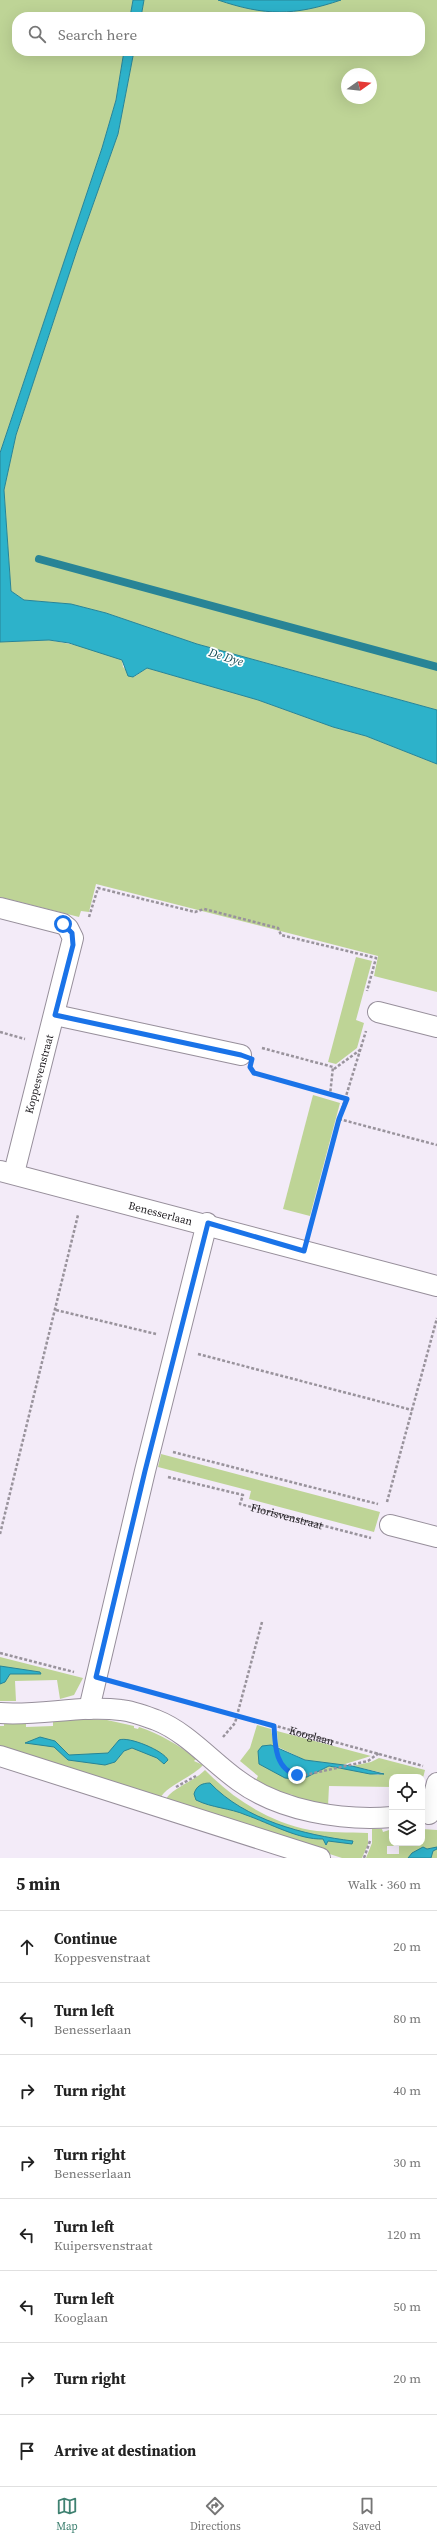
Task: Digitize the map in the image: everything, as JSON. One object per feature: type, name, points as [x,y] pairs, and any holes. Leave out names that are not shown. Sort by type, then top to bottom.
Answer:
[{"type":"street","points":[[0,908],[63,924],[72,933]]},
{"type":"street","name":"Koppesvenstraat","points":[[7,1172],[55,1015],[73,945],[72,933]]},
{"type":"street","points":[[375,1011],[437,1027]]},
{"type":"street","points":[[55,1015],[246,1057]]},
{"type":"street","name":"Benesserlaan","points":[[7,1172],[208,1223],[304,1251],[437,1286]]},
{"type":"street","points":[[89,1709],[145,1471],[208,1223]]},
{"type":"street","points":[[388,1516],[437,1537]]},
{"type":"street","points":[[0,1713],[89,1709],[122,1710],[158,1721],[181,1735],[240,1782],[285,1804],[320,1814],[369,1819],[389,1817]]},
{"type":"street","points":[[0,1756],[320,1858]]},
{"type":"street","points":[[429,1815],[433,1775]]},
{"type":"path","points":[[72,933],[84,930],[98,888],[195,912],[204,909],[278,928],[281,934],[376,958],[363,1008],[375,1011],[361,1050],[347,1099],[339,1119],[304,1251]]},
{"type":"path","points":[[334,1069],[308,1059],[262,1048],[255,1050],[246,1057],[254,1073],[347,1099]]},
{"type":"path","points":[[330,1095],[334,1069],[361,1050]]},
{"type":"path","points":[[339,1119],[437,1145]]},
{"type":"path","points":[[0,1534],[84,1191]]},
{"type":"path","points":[[56,1310],[412,1410]]},
{"type":"path","points":[[151,1447],[388,1516],[412,1410],[437,1318]]},
{"type":"path","name":"Florisvenstraat","points":[[145,1471],[243,1495],[240,1504],[376,1539],[381,1523],[388,1516]]},
{"type":"path","points":[[220,1741],[235,1723],[262,1622]]},
{"type":"path","points":[[0,1653],[96,1677]]},
{"type":"path","name":"Kooglaan","points":[[156,1693],[274,1726],[379,1752],[433,1775]]},
{"type":"path","points":[[274,1726],[275,1740],[281,1764],[285,1770],[297,1775],[304,1775],[368,1761],[379,1752]]},
{"type":"path","points":[[175,1788],[200,1772]]},
{"type":"green space","points":[[0,0],[133,0],[131,12],[12,12],[12,56],[123,56],[116,100],[102,148],[0,453]]},
{"type":"green space","points":[[144,0],[218,0],[268,12],[142,12]]},
{"type":"green space","points":[[245,0],[327,0],[290,12],[280,12]]},
{"type":"green space","points":[[341,0],[437,0],[437,710],[197,644],[106,613],[71,604],[24,600],[11,591],[4,490],[16,435],[78,247],[118,134],[133,56],[425,56],[425,12],[291,12]]},
{"type":"green space","points":[[49,640],[91,648],[122,660],[123,667],[134,677],[147,668],[258,700],[333,727],[366,736],[437,764],[437,992],[374,976],[378,956],[96,884],[89,912],[81,911],[79,917],[0,897],[0,642]]},
{"type":"green space","points":[[356,957],[372,961],[356,1020],[364,1023],[357,1048],[336,1064],[328,1062]]},
{"type":"green space","points":[[313,1095],[340,1103],[310,1216],[283,1209]]},
{"type":"green space","points":[[161,1454],[380,1512],[374,1532],[249,1499],[251,1491],[158,1467]]},
{"type":"green space","points":[[0,1657],[83,1678],[74,1695],[60,1699],[57,1680],[15,1681],[16,1701],[0,1701]]},
{"type":"green space","points":[[88,1719],[107,1720],[134,1726],[134,1728],[138,1729],[139,1727],[147,1730],[183,1749],[196,1759],[194,1761],[203,1765],[193,1774],[167,1790],[160,1799],[0,1747],[0,1726],[4,1726],[4,1723],[26,1722],[26,1727],[53,1726],[53,1721]]},
{"type":"green space","points":[[257,1725],[271,1729],[274,1746],[271,1745],[266,1768],[270,1768],[291,1779],[307,1777],[329,1766],[378,1775],[383,1773],[352,1766],[371,1762],[379,1758],[425,1770],[424,1774],[389,1774],[389,1787],[329,1786],[328,1806],[292,1798],[293,1795],[288,1794],[287,1796],[256,1780],[258,1776],[240,1761],[250,1748]]},
{"type":"green space","points":[[277,1731],[371,1756],[342,1765],[305,1760],[278,1747]]},
{"type":"green space","points":[[205,1770],[240,1800],[280,1821],[317,1831],[368,1833],[368,1844],[362,1858],[342,1858],[180,1806],[181,1803],[175,1801],[174,1804],[165,1801],[167,1797],[177,1789]]},
{"type":"green space","points":[[372,1829],[382,1829],[383,1832],[389,1830],[389,1846],[387,1846],[387,1854],[399,1854],[399,1846],[425,1846],[425,1829],[437,1830],[437,1858],[366,1858],[372,1843]]},
{"type":"water","points":[[133,0],[144,0],[142,12],[131,12]]},
{"type":"water","points":[[218,0],[341,0],[309,9],[280,12],[250,9]]},
{"type":"water","name":"De Dye","points":[[123,56],[133,56],[118,134],[78,247],[16,435],[4,490],[11,591],[24,600],[71,604],[106,613],[197,644],[437,710],[437,764],[366,736],[333,727],[258,700],[147,668],[133,677],[128,676],[122,660],[69,643],[49,640],[0,642],[0,453],[102,148],[116,100]]},
{"type":"water","points":[[0,1666],[40,1672],[41,1674],[10,1674],[5,1682],[0,1684]]},
{"type":"water","points":[[40,1737],[55,1741],[69,1755],[108,1753],[119,1740],[130,1740],[146,1745],[165,1756],[168,1760],[164,1764],[157,1758],[132,1748],[124,1751],[115,1762],[105,1765],[68,1760],[54,1747],[25,1743]]},
{"type":"water","points":[[271,1745],[305,1760],[352,1766],[384,1774],[370,1774],[329,1766],[307,1777],[296,1779],[285,1778],[259,1764],[258,1751],[262,1746]]},
{"type":"water","points":[[210,1783],[224,1796],[240,1807],[276,1824],[315,1835],[353,1841],[352,1844],[328,1841],[326,1845],[323,1839],[314,1839],[294,1834],[240,1813],[208,1805],[196,1800],[194,1794],[196,1789],[202,1784]]},
{"type":"water","points":[[423,1847],[427,1849],[437,1847],[437,1849],[433,1851],[431,1858],[408,1858],[412,1853]]},
{"type":"waterway","points":[[39,559],[437,667]]},
{"type":"route","points":[[63,924],[72,933],[73,945],[55,1015],[241,1055],[252,1059],[250,1067],[254,1073],[347,1099],[339,1119],[314,1219],[304,1251],[208,1223],[180,1339],[145,1471],[96,1677],[274,1726],[278,1759],[285,1770],[297,1775]]}]
